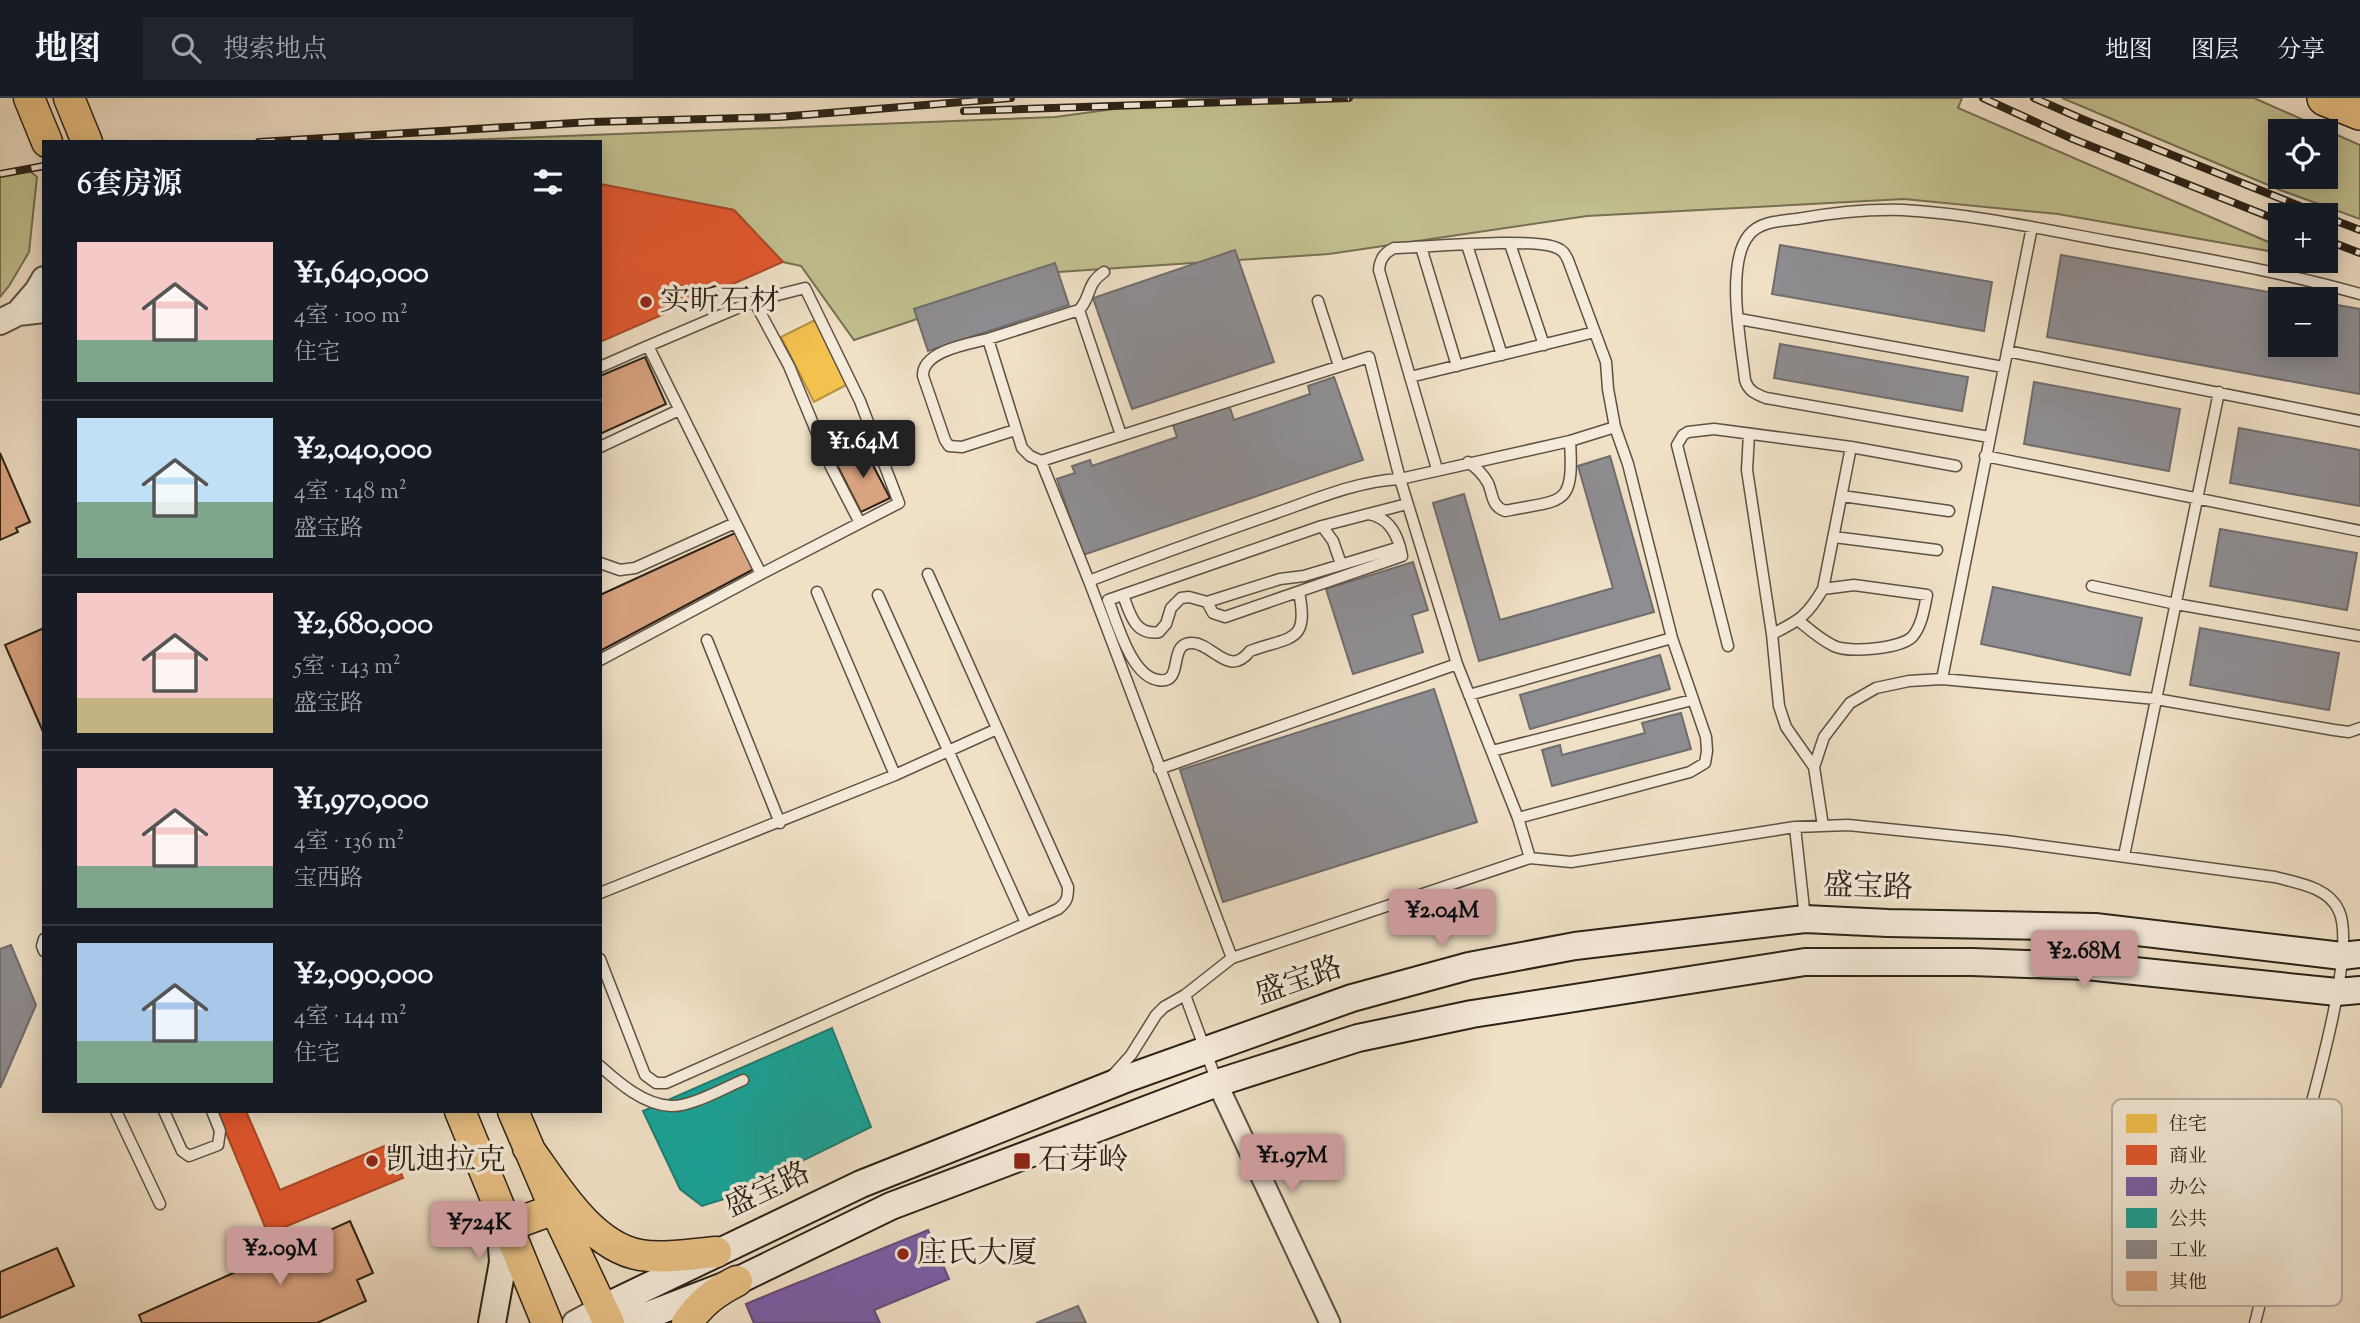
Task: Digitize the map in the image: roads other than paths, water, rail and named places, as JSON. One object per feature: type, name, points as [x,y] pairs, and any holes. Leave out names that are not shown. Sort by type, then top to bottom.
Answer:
[{"type":"highway","points":[[2325,98],[2360,112]]},
{"type":"main road","points":[[29,98],[46,139]]},
{"type":"main road","name":"盛宝路","points":[[595,1318],[716,1252],[861,1184],[1098,1089],[1352,998],[1469,966],[1575,946],[1805,919],[2095,928],[2351,955]]},
{"type":"main road","points":[[687,1323],[713,1293],[891,1206],[1217,1083],[1357,1038],[1459,1016],[1805,962],[1972,962],[2086,966],[2349,991]]},
{"type":"main road","points":[[461,1113],[547,1323]]},
{"type":"main road","points":[[514,1113],[555,1209],[595,1318]]},
{"type":"main road","points":[[528,1148],[579,1217],[616,1246],[639,1255],[716,1252]]},
{"type":"main road","points":[[504,1214],[555,1209]]},
{"type":"main road","points":[[492,1323],[503,1262],[504,1214]]},
{"type":"main road","points":[[628,1323],[737,1281]]},
{"type":"street","points":[[9,317],[37,291],[42,282]]},
{"type":"street","points":[[9,317],[42,310]]},
{"type":"street","points":[[1217,1083],[1330,1323]]},
{"type":"lane","points":[[1989,437],[1756,394],[1747,388],[1735,275],[1748,236],[1758,227],[1818,215],[1900,210],[1979,218],[2032,227],[2305,278],[2360,293]]},
{"type":"lane","points":[[1942,680],[2032,227]]},
{"type":"lane","points":[[1510,244],[1544,345]]},
{"type":"lane","points":[[1437,469],[1379,270],[1380,261],[1386,252],[1394,248],[1510,244],[1546,245],[1560,249],[1565,253],[1606,362],[1615,427],[1628,464],[1672,638],[1706,737],[1707,751],[1705,763],[1700,767],[1518,818]]},
{"type":"lane","points":[[1467,245],[1502,355]]},
{"type":"lane","points":[[1421,247],[1457,366]]},
{"type":"lane","points":[[1016,429],[962,447],[950,446],[945,440],[923,376],[926,362],[1079,310],[1084,305],[1094,279],[1104,272]]},
{"type":"lane","points":[[602,366],[754,301],[805,288],[860,401],[899,503],[602,659]]},
{"type":"lane","points":[[754,301],[789,366],[831,467],[860,523]]},
{"type":"lane","points":[[1318,301],[1339,366]]},
{"type":"lane","points":[[1079,310],[1121,435]]},
{"type":"lane","points":[[1739,319],[2003,367]]},
{"type":"lane","points":[[1410,377],[1595,332]]},
{"type":"lane","points":[[988,339],[1022,448],[1041,461],[1368,357],[1407,504],[1457,664],[1518,818],[1530,858]]},
{"type":"lane","points":[[648,346],[761,574]]},
{"type":"lane","points":[[2007,351],[2360,421]]},
{"type":"lane","points":[[2124,856],[2218,392]]},
{"type":"lane","points":[[602,446],[680,410]]},
{"type":"lane","points":[[1089,582],[1145,559],[1366,483],[1400,479],[1615,427]]},
{"type":"lane","points":[[1728,646],[1677,445],[1683,435],[1714,429],[1851,447],[1955,466]]},
{"type":"lane","points":[[1749,434],[1747,470],[1772,634],[1779,706],[1786,727],[1814,767],[1823,826]]},
{"type":"lane","points":[[1468,463],[1480,471],[1500,509],[1505,511],[1559,500],[1567,492],[1571,475],[1570,440]]},
{"type":"lane","points":[[1772,634],[1799,621],[1813,606],[1823,589],[1851,447]]},
{"type":"lane","points":[[1985,456],[2360,531]]},
{"type":"lane","points":[[1041,461],[1232,958]]},
{"type":"lane","points":[[1842,496],[1949,511]]},
{"type":"lane","points":[[1299,592],[1303,618],[1301,628],[1294,636],[1250,651],[1235,661],[1222,659],[1200,645],[1184,645],[1176,653],[1173,675],[1158,680],[1138,667],[1128,651],[1108,600],[1322,526],[1407,504]]},
{"type":"lane","points":[[1207,602],[1213,613],[1225,617],[1402,556],[1391,526],[1377,516],[1368,514]]},
{"type":"lane","points":[[602,564],[620,570],[635,568],[736,523]]},
{"type":"lane","points":[[1322,526],[1333,541],[1341,565]]},
{"type":"lane","points":[[1834,537],[1937,550]]},
{"type":"lane","points":[[1123,595],[1134,623],[1146,632],[1159,632],[1166,624],[1171,608],[1181,598],[1189,597],[1207,602],[1279,579],[1304,576],[1400,547]]},
{"type":"lane","points":[[602,964],[645,1075],[656,1083],[666,1083],[1065,904],[1068,887],[928,574]]},
{"type":"lane","points":[[1799,621],[1836,647],[1849,650],[1903,643],[1912,637],[1922,619],[1927,595],[1854,584],[1823,589]]},
{"type":"lane","points":[[2092,586],[2176,604],[2360,636]]},
{"type":"lane","points":[[817,592],[895,775]]},
{"type":"lane","points":[[878,595],[1026,923]]},
{"type":"lane","points":[[1469,695],[1672,638]]},
{"type":"lane","points":[[708,640],[780,823]]},
{"type":"lane","points":[[1159,769],[1457,664]]},
{"type":"lane","points":[[1814,767],[1824,737],[1850,703],[1876,688],[1909,681],[1942,680],[2156,699],[2333,730],[2349,732],[2360,728]]},
{"type":"lane","points":[[1492,751],[1692,700]]},
{"type":"lane","points":[[602,892],[780,823],[997,729]]},
{"type":"lane","points":[[1098,1089],[1131,1055],[1164,1007],[1185,995],[1232,958],[1530,858],[1571,862],[1795,827],[1848,825],[2124,856],[2275,877],[2313,887],[2327,895],[2339,908],[2351,955],[2349,991],[2318,1099]]},
{"type":"lane","points":[[1795,827],[1805,919]]},
{"type":"lane","points":[[1185,995],[1217,1083]]},
{"type":"lane","points":[[602,1068],[626,1088],[646,1099],[671,1106],[685,1104],[743,1080]]},
{"type":"lane","points":[[117,1113],[160,1204]]},
{"type":"lane","points":[[165,1113],[182,1152],[189,1156],[218,1144],[220,1131],[213,1113]]},
{"type":"lane","points":[[2255,1323],[2260,1306]]},
{"type":"railway","points":[[292,140],[591,122],[779,117],[1011,98]]},
{"type":"railway","points":[[964,111],[1349,98]]},
{"type":"railway","points":[[1983,98],[2073,139],[2268,216]]},
{"type":"railway","points":[[2034,98],[2292,203]]},
{"type":"railway","points":[[0,174],[42,166]]},
{"type":"railway","points":[[2338,222],[2360,230]]},
{"type":"railway","points":[[2338,245],[2360,253]]},
{"type":"place","name":"实昕石材","points":[[646,302]]},
{"type":"place","name":"凯迪拉克","points":[[372,1161]]},
{"type":"place","name":"石芽岭","points":[[1022,1161]]},
{"type":"place","name":"庄氏大厦","points":[[903,1254]]}]
